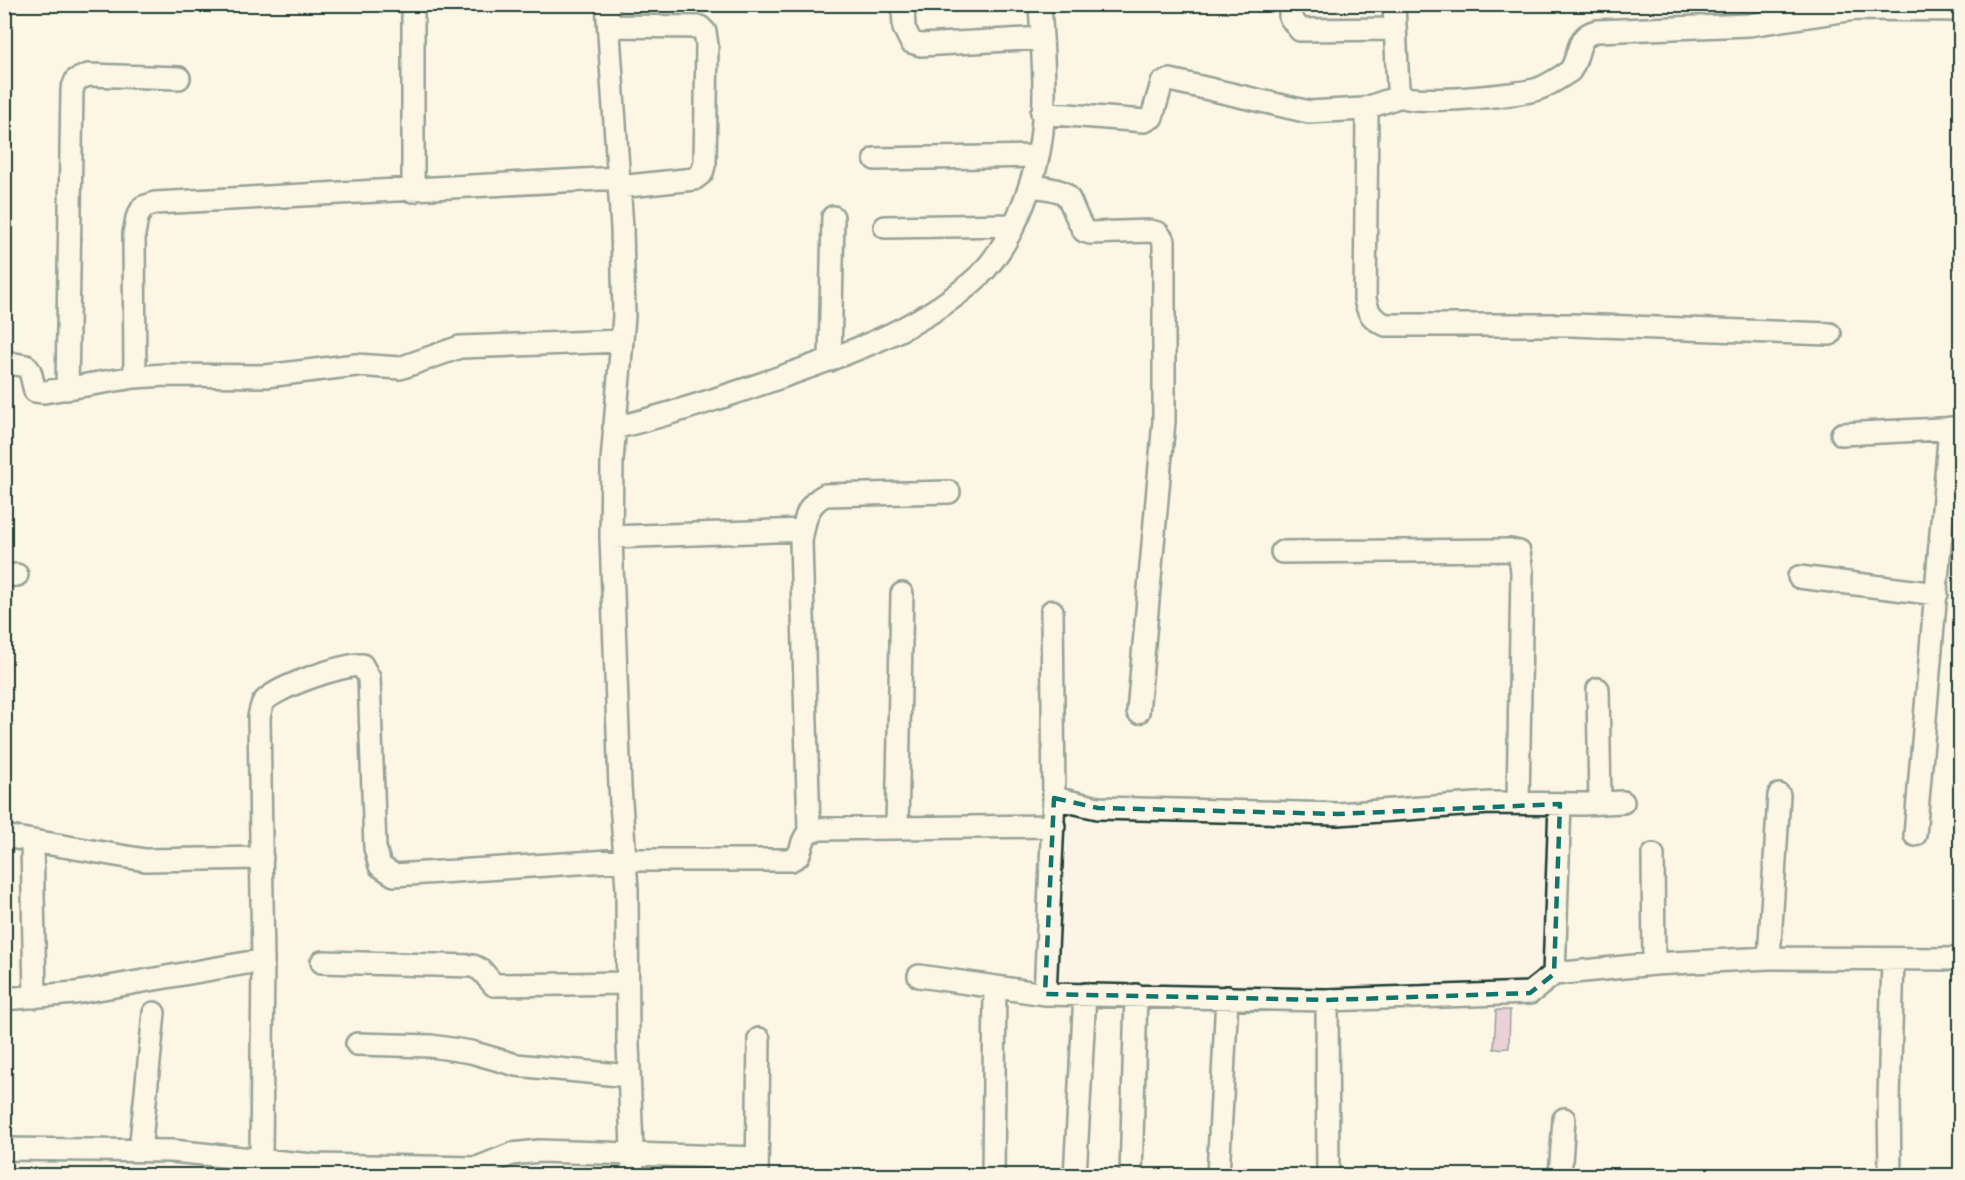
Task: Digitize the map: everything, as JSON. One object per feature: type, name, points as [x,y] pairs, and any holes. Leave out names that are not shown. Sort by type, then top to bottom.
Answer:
[{"type":"street","points":[[413,4],[413,191]]},
{"type":"street","points":[[608,4],[624,286],[622,341],[614,428],[611,537],[633,1165]]},
{"type":"street","points":[[903,4],[906,37],[911,42],[921,45],[1042,38]]},
{"type":"street","points":[[614,428],[698,406],[894,335],[954,297],[981,274],[1013,225],[1030,186],[1038,156],[1042,113],[1040,4]]},
{"type":"street","points":[[1290,4],[1290,17],[1300,30],[1395,29]]},
{"type":"street","points":[[1394,4],[1401,96]]},
{"type":"street","points":[[1042,113],[1145,121],[1152,117],[1162,83],[1170,80],[1309,112],[1363,109],[1401,96],[1417,100],[1508,94],[1539,89],[1570,71],[1582,38],[1588,33],[1749,25],[1784,13],[1855,9],[1960,10]]},
{"type":"street","points":[[135,377],[134,234],[137,218],[143,207],[155,203],[694,179],[702,173],[705,162],[707,45],[705,32],[700,27],[609,26]]},
{"type":"street","points":[[67,389],[72,90],[76,80],[88,75],[179,78]]},
{"type":"street","points":[[1363,109],[1367,117],[1365,299],[1368,312],[1375,321],[1386,325],[1571,325],[1830,334]]},
{"type":"street","points":[[875,159],[1038,156]]},
{"type":"street","points":[[1030,186],[1065,192],[1071,199],[1084,231],[1090,233],[1150,231],[1158,232],[1164,241],[1164,432],[1138,712]]},
{"type":"street","points":[[830,360],[833,217]]},
{"type":"street","points":[[885,227],[1013,225]]},
{"type":"street","points":[[4,362],[26,366],[30,371],[35,391],[67,389],[135,377],[195,374],[266,376],[356,365],[400,368],[460,347],[622,341]]},
{"type":"street","points":[[1842,434],[1955,428],[1915,836]]},
{"type":"street","points":[[809,831],[803,530],[806,514],[815,500],[825,495],[949,492]]},
{"type":"street","points":[[611,537],[803,530]]},
{"type":"street","points":[[1282,552],[1510,550],[1519,552],[1522,572],[1518,803]]},
{"type":"street","points":[[1799,577],[1937,594]]},
{"type":"street","points":[[897,828],[902,594]]},
{"type":"street","points":[[1045,994],[1054,826],[1052,611]]},
{"type":"street","points":[[249,1164],[263,960],[259,717],[264,703],[283,690],[350,664],[362,666],[369,678],[375,848],[380,866],[394,875],[624,860],[791,860],[798,856],[803,837],[809,831],[1054,826]]},
{"type":"street","points":[[1598,689],[1600,803]]},
{"type":"street","points":[[1769,958],[1779,795]]},
{"type":"street","points":[[1054,798],[1098,808],[1338,814],[1518,803],[1623,802]]},
{"type":"street","points":[[1554,974],[1560,804]]},
{"type":"street","points":[[4,836],[145,860],[262,858]]},
{"type":"street","points":[[32,841],[35,997]]},
{"type":"street","points":[[1653,855],[1654,964]]},
{"type":"street","points":[[920,976],[1045,994],[1327,1000],[1530,993],[1554,974],[1654,964],[1769,958],[1960,959]]},
{"type":"street","points":[[1890,1176],[1889,1098],[1893,959]]},
{"type":"street","points":[[4,999],[75,993],[263,960]]},
{"type":"street","points":[[322,962],[473,966],[481,970],[494,985],[627,983]]},
{"type":"street","points":[[993,1176],[995,987]]},
{"type":"street","points":[[1075,1176],[1085,994]]},
{"type":"street","points":[[1131,1176],[1136,995]]},
{"type":"street","points":[[1218,1176],[1227,997]]},
{"type":"street","points":[[1327,1000],[1328,1176]]},
{"type":"street","points":[[140,1150],[154,1013]]},
{"type":"street","points":[[4,1149],[140,1150],[249,1164],[477,1168],[512,1154],[538,1151],[633,1165],[757,1167],[759,1040]]},
{"type":"street","points":[[357,1044],[431,1046],[471,1052],[516,1065],[629,1076]]},
{"type":"street","points":[[1560,1176],[1564,1119]]},
{"type":"highlighted area","points":[[1054,798],[1098,808],[1338,814],[1560,804],[1554,974],[1530,993],[1327,1000],[1045,994]]},
{"type":"building","points":[[1496,1010],[1510,1010],[1509,1048],[1494,1049]]}]
